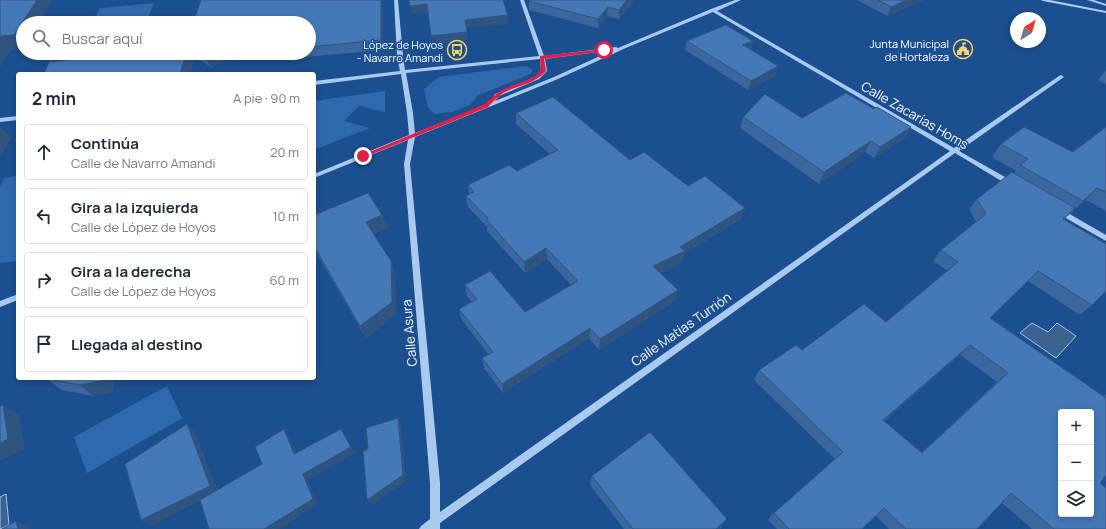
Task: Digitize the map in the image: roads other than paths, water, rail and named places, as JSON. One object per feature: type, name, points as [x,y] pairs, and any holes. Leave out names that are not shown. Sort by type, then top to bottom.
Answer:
[{"type":"street","name":"Calle Asura","points":[[396,0],[400,56],[404,72],[412,136],[407,164],[435,483],[435,525]]},
{"type":"street","points":[[487,106],[497,95],[537,78],[542,74],[544,67],[542,57],[522,0]]},
{"type":"street","points":[[316,175],[556,78],[626,46],[739,0]]},
{"type":"street","points":[[1043,0],[1106,12]]},
{"type":"street","points":[[1089,0],[1106,5]]},
{"type":"street","name":"Calle Zacarías Homs","points":[[713,10],[1016,187]]},
{"type":"street","points":[[316,83],[626,46]]},
{"type":"street","name":"Calle Matías Turrión","points":[[424,529],[435,525],[954,151],[1061,77]]},
{"type":"street","points":[[0,120],[16,118]]},
{"type":"street","points":[[1051,206],[1106,238]]},
{"type":"street","points":[[0,304],[16,298]]},
{"type":"place","name":"Junta Municipal de Hortaleza","points":[[963,49]]},
{"type":"place","name":"López de Hoyos - Navarro Amandi","points":[[457,50]]}]
